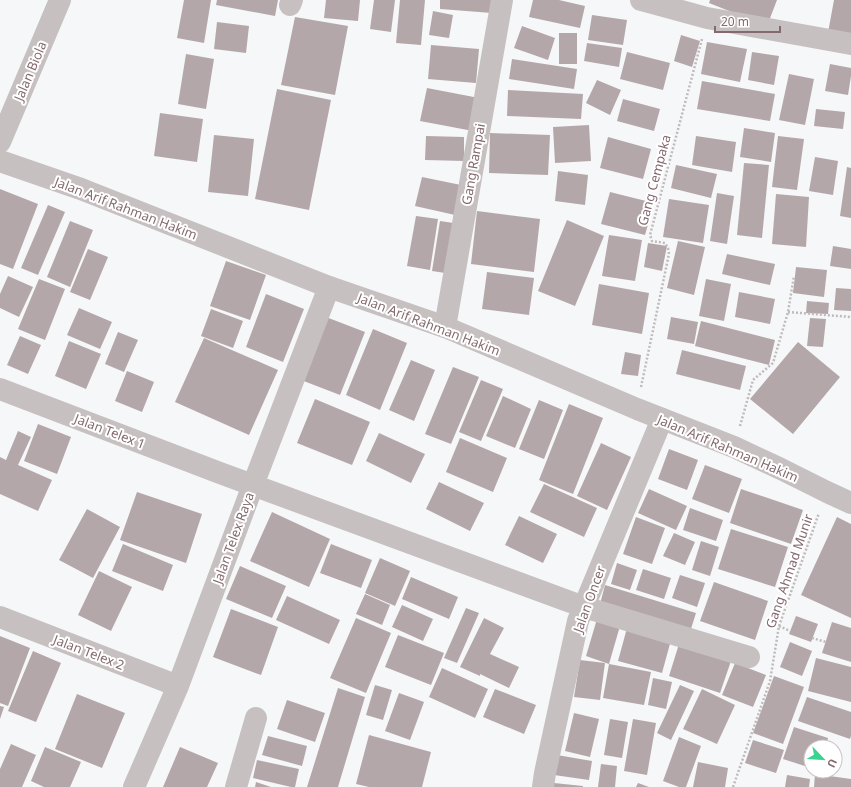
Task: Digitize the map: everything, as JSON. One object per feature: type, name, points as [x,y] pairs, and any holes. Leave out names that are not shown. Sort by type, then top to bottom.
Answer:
[{"type":"street","name":"Jalan Biola","points":[[0,142],[60,0]]},
{"type":"street","name":"Gang Rampai","points":[[445,328],[502,0]]},
{"type":"street","points":[[640,0],[707,18],[851,44]]},
{"type":"street","name":"Jalan Arif Rahman Hakim","points":[[0,161],[81,189],[329,287],[445,328],[637,409],[734,447],[781,468],[826,492],[851,503]]},
{"type":"street","name":"Jalan Telex Raya","points":[[134,787],[178,686],[329,287]]},
{"type":"street","name":"Jalan Telex 1","points":[[0,389],[220,473],[584,607],[749,657]]},
{"type":"street","name":"Jalan Oncer","points":[[543,787],[578,621],[662,419]]},
{"type":"street","name":"Jalan Telex 2","points":[[0,617],[178,686]]},
{"type":"street","points":[[236,787],[256,718]]},
{"type":"path","name":"Gang Cempaka","points":[[637,409],[669,254],[665,243],[652,241],[650,235],[707,18]]},
{"type":"path","points":[[734,447],[753,380],[773,363],[788,312],[794,276]]},
{"type":"path","points":[[788,312],[851,318]]},
{"type":"path","name":"Gang Ahmad Munir","points":[[733,787],[770,681],[779,626],[826,492]]},
{"type":"path","points":[[779,626],[790,631]]},
{"type":"path","points":[[812,638],[826,642]]},
{"type":"building","points":[[184,0],[211,0],[204,43],[177,38]]},
{"type":"building","points":[[217,0],[278,0],[275,16],[216,5]]},
{"type":"building","points":[[326,0],[360,0],[358,21],[324,18]]},
{"type":"building","points":[[374,0],[395,0],[391,32],[370,29]]},
{"type":"building","points":[[400,0],[425,0],[421,45],[396,43]]},
{"type":"building","points":[[440,0],[493,0],[492,13],[440,9]]},
{"type":"building","points":[[533,0],[559,0],[585,6],[580,28],[529,17]]},
{"type":"building","points":[[710,0],[777,0],[767,26],[709,3]]},
{"type":"building","points":[[834,0],[851,0],[851,42],[827,38]]},
{"type":"building","points":[[433,11],[453,15],[449,38],[429,35]]},
{"type":"building","points":[[592,15],[627,20],[623,45],[588,40]]},
{"type":"building","points":[[295,17],[348,26],[335,95],[281,85]]},
{"type":"building","points":[[217,22],[249,26],[246,53],[214,49]]},
{"type":"building","points":[[522,26],[555,38],[548,60],[514,48]]},
{"type":"building","points":[[559,33],[577,33],[577,64],[559,64]]},
{"type":"building","points":[[681,35],[700,41],[692,67],[674,61]]},
{"type":"building","points":[[707,42],[747,49],[740,82],[701,74]]},
{"type":"building","points":[[587,43],[622,48],[619,67],[584,61]]},
{"type":"building","points":[[431,45],[479,49],[476,83],[428,79]]},
{"type":"building","points":[[627,52],[670,63],[663,90],[620,79]]},
{"type":"building","points":[[752,52],[779,56],[774,85],[748,80]]},
{"type":"building","points":[[186,54],[214,59],[206,109],[178,104]]},
{"type":"building","points":[[512,59],[577,69],[574,89],[509,79]]},
{"type":"building","points":[[830,64],[851,68],[848,95],[825,91]]},
{"type":"building","points":[[789,74],[814,79],[805,125],[779,120]]},
{"type":"building","points":[[597,80],[621,90],[610,115],[586,103]]},
{"type":"building","points":[[702,81],[775,94],[770,121],[697,109]]},
{"type":"building","points":[[427,88],[479,98],[473,131],[420,121]]},
{"type":"building","points":[[277,89],[331,100],[309,210],[255,199]]},
{"type":"building","points":[[508,90],[583,94],[581,119],[507,116]]},
{"type":"building","points":[[623,99],[660,109],[654,131],[617,121]]},
{"type":"building","points":[[816,109],[845,112],[843,129],[814,126]]},
{"type":"building","points":[[160,113],[203,119],[197,162],[154,156]]},
{"type":"building","points":[[589,125],[591,161],[555,163],[553,127]]},
{"type":"building","points":[[744,128],[775,133],[771,162],[740,157]]},
{"type":"building","points":[[490,133],[550,135],[548,175],[489,173]]},
{"type":"building","points":[[214,135],[254,139],[248,196],[208,192]]},
{"type":"building","points":[[426,136],[464,137],[464,161],[425,160]]},
{"type":"building","points":[[696,136],[736,142],[732,172],[692,165]]},
{"type":"building","points":[[778,136],[804,139],[797,190],[772,187]]},
{"type":"building","points":[[608,137],[651,149],[643,179],[600,168]]},
{"type":"building","points":[[815,157],[838,161],[833,195],[809,191]]},
{"type":"building","points":[[744,163],[769,165],[762,238],[737,235]]},
{"type":"building","points":[[676,165],[717,174],[711,198],[671,188]]},
{"type":"building","points":[[847,167],[851,168],[851,218],[840,216]]},
{"type":"building","points":[[558,171],[588,175],[585,205],[555,201]]},
{"type":"building","points":[[422,177],[461,185],[455,215],[415,206]]},
{"type":"building","points":[[0,189],[38,204],[13,269],[0,264]]},
{"type":"building","points":[[610,192],[654,203],[645,235],[601,224]]},
{"type":"building","points":[[717,193],[734,196],[727,244],[710,241]]},
{"type":"building","points":[[776,194],[809,197],[806,247],[772,244]]},
{"type":"building","points":[[669,199],[709,205],[703,243],[663,237]]},
{"type":"building","points":[[48,205],[65,212],[38,275],[21,268]]},
{"type":"building","points":[[477,211],[540,219],[534,272],[471,264]]},
{"type":"building","points":[[416,216],[438,219],[430,270],[407,266]]},
{"type":"building","points":[[567,220],[604,236],[575,306],[538,291]]},
{"type":"building","points":[[70,221],[93,230],[70,287],[47,277]]},
{"type":"building","points":[[440,221],[460,224],[452,274],[432,271]]},
{"type":"building","points":[[609,235],[642,240],[635,281],[602,276]]},
{"type":"building","points":[[678,241],[705,247],[694,295],[667,288]]},
{"type":"building","points":[[648,243],[667,246],[662,271],[644,267]]},
{"type":"building","points":[[833,246],[851,249],[851,269],[830,266]]},
{"type":"building","points":[[88,249],[108,257],[90,300],[70,292]]},
{"type":"building","points":[[727,254],[775,264],[770,285],[722,274]]},
{"type":"building","points":[[226,261],[266,275],[250,320],[210,306]]},
{"type":"building","points":[[796,267],[827,270],[824,297],[793,293]]},
{"type":"building","points":[[487,272],[534,278],[529,315],[482,309]]},
{"type":"building","points":[[8,276],[33,287],[19,317],[0,308],[0,294]]},
{"type":"building","points":[[39,279],[65,289],[45,340],[18,329]]},
{"type":"building","points":[[706,279],[731,284],[724,321],[699,316]]},
{"type":"building","points":[[599,284],[649,293],[642,334],[592,325]]},
{"type":"building","points":[[836,288],[851,289],[851,311],[834,310]]},
{"type":"building","points":[[739,292],[775,299],[770,324],[735,317]]},
{"type":"building","points":[[266,294],[304,309],[283,362],[246,347]]},
{"type":"building","points":[[807,301],[829,303],[828,314],[806,313]]},
{"type":"building","points":[[79,308],[112,322],[100,349],[67,335]]},
{"type":"building","points":[[211,309],[243,321],[233,348],[201,336]]},
{"type":"building","points":[[326,317],[365,332],[340,395],[301,380]]},
{"type":"building","points":[[671,317],[698,322],[694,344],[667,339]]},
{"type":"building","points":[[810,318],[826,319],[823,347],[807,346]]},
{"type":"building","points":[[701,321],[775,340],[769,365],[695,346]]},
{"type":"building","points":[[373,329],[407,343],[380,410],[346,395]]},
{"type":"building","points":[[118,332],[138,340],[124,372],[105,364]]},
{"type":"building","points":[[20,336],[41,345],[28,374],[7,365]]},
{"type":"building","points":[[204,338],[278,370],[249,435],[175,402]]},
{"type":"building","points":[[69,341],[101,354],[86,389],[55,376]]},
{"type":"building","points":[[798,342],[840,377],[793,434],[750,399]]},
{"type":"building","points":[[682,350],[746,366],[740,390],[676,374]]},
{"type":"building","points":[[625,352],[641,355],[638,376],[621,374]]},
{"type":"building","points":[[411,360],[435,370],[414,421],[389,410]]},
{"type":"building","points":[[453,367],[479,377],[451,444],[425,434]]},
{"type":"building","points":[[127,371],[154,382],[142,412],[115,401]]},
{"type":"building","points":[[481,380],[503,389],[481,441],[459,432]]},
{"type":"building","points":[[503,396],[531,409],[515,448],[486,436]]},
{"type":"building","points":[[315,399],[370,422],[352,465],[297,443]]},
{"type":"building","points":[[539,400],[563,410],[544,459],[519,449]]},
{"type":"building","points":[[569,404],[603,418],[573,494],[539,480]]},
{"type":"building","points":[[38,424],[71,437],[57,474],[24,461]]},
{"type":"building","points":[[18,431],[31,437],[18,465],[52,480],[38,511],[0,494],[0,457],[6,460]]},
{"type":"building","points":[[379,433],[425,454],[411,483],[366,461]]},
{"type":"building","points":[[460,438],[507,458],[493,492],[446,472]]},
{"type":"building","points":[[601,443],[631,457],[607,510],[577,496]]},
{"type":"building","points":[[669,449],[698,460],[687,490],[658,479]]},
{"type":"building","points":[[705,465],[742,479],[729,513],[692,499]]},
{"type":"building","points":[[439,482],[484,503],[470,531],[426,509]]},
{"type":"building","points":[[544,484],[597,508],[584,537],[530,512]]},
{"type":"building","points":[[649,489],[687,506],[676,530],[638,513]]},
{"type":"building","points":[[741,489],[803,510],[791,544],[730,523]]},
{"type":"building","points":[[137,492],[202,514],[186,563],[120,540]]},
{"type":"building","points":[[690,508],[723,520],[716,541],[683,530]]},
{"type":"building","points":[[87,509],[120,527],[93,578],[59,560]]},
{"type":"building","points":[[272,512],[330,539],[309,587],[250,561]]},
{"type":"building","points":[[519,516],[557,534],[543,563],[505,545]]},
{"type":"building","points":[[636,517],[665,528],[652,564],[623,554]]},
{"type":"building","points":[[837,517],[851,524],[851,618],[801,595]]},
{"type":"building","points":[[731,529],[788,547],[775,587],[718,569]]},
{"type":"building","points":[[674,533],[695,542],[685,565],[663,556]]},
{"type":"building","points":[[701,541],[719,547],[710,576],[692,570]]},
{"type":"building","points":[[123,544],[173,565],[163,591],[112,571]]},
{"type":"building","points":[[331,544],[372,560],[361,588],[320,573]]},
{"type":"building","points":[[380,558],[410,571],[395,606],[365,593]]},
{"type":"building","points":[[617,563],[637,570],[630,590],[611,584]]},
{"type":"building","points":[[240,566],[286,586],[272,618],[226,599]]},
{"type":"building","points":[[643,569],[671,578],[664,599],[636,590]]},
{"type":"building","points":[[99,571],[132,587],[111,631],[78,615]]},
{"type":"building","points":[[680,575],[705,583],[697,607],[672,598]]},
{"type":"building","points":[[411,577],[458,597],[449,619],[402,599]]},
{"type":"building","points":[[714,582],[768,601],[755,640],[700,621]]},
{"type":"building","points":[[605,585],[696,613],[690,632],[600,604]]},
{"type":"building","points":[[365,594],[390,605],[382,625],[356,614]]},
{"type":"building","points":[[287,596],[340,620],[329,644],[276,620]]},
{"type":"building","points":[[402,605],[433,619],[423,641],[392,627]]},
{"type":"building","points":[[466,608],[479,613],[457,663],[444,658]]},
{"type":"building","points":[[231,609],[278,627],[261,675],[213,657]]},
{"type":"building","points":[[796,616],[818,624],[811,642],[789,634]]},
{"type":"building","points":[[356,618],[391,633],[366,693],[330,678]]},
{"type":"building","points":[[484,618],[504,628],[490,654],[519,667],[509,688],[480,674],[480,676],[460,667]]},
{"type":"building","points":[[597,619],[620,626],[609,664],[586,656]]},
{"type":"building","points":[[832,622],[851,628],[851,662],[822,653]]},
{"type":"building","points":[[627,628],[671,640],[662,673],[618,661]]},
{"type":"building","points":[[398,635],[444,653],[431,685],[385,667]]},
{"type":"building","points":[[0,636],[30,648],[8,706],[0,703]]},
{"type":"building","points":[[790,642],[812,651],[802,676],[780,667]]},
{"type":"building","points":[[679,644],[731,661],[720,693],[669,676]]},
{"type":"building","points":[[33,651],[61,663],[36,722],[8,711]]},
{"type":"building","points":[[816,658],[851,667],[851,702],[808,691]]},
{"type":"building","points":[[580,660],[605,663],[600,700],[574,697]]},
{"type":"building","points":[[735,663],[766,675],[753,707],[722,695]]},
{"type":"building","points":[[609,664],[651,672],[644,705],[603,698]]},
{"type":"building","points":[[442,668],[488,689],[475,718],[429,697]]},
{"type":"building","points":[[774,676],[804,687],[783,744],[753,733]]},
{"type":"building","points":[[653,678],[672,682],[666,709],[648,705]]},
{"type":"building","points":[[375,685],[392,690],[383,720],[366,715]]},
{"type":"building","points":[[680,685],[694,691],[671,740],[657,733]]},
{"type":"building","points":[[338,688],[365,697],[338,787],[307,787]]},
{"type":"building","points":[[495,689],[536,705],[524,734],[483,717]]},
{"type":"building","points":[[702,689],[735,705],[717,744],[683,729]]},
{"type":"building","points":[[399,693],[424,702],[410,740],[385,731]]},
{"type":"building","points":[[77,694],[125,713],[102,768],[55,749]]},
{"type":"building","points":[[807,697],[851,712],[850,739],[798,721]]},
{"type":"building","points":[[287,700],[325,713],[315,742],[277,729]]},
{"type":"building","points":[[0,706],[4,707],[0,719]]},
{"type":"building","points":[[574,713],[599,719],[590,757],[565,751]]},
{"type":"building","points":[[610,719],[628,722],[622,758],[604,755]]},
{"type":"building","points":[[633,719],[656,723],[647,775],[624,771]]},
{"type":"building","points":[[794,727],[828,738],[803,739],[803,765],[783,759]]},
{"type":"building","points":[[369,735],[431,752],[422,787],[369,787],[356,784]]},
{"type":"building","points":[[268,736],[307,746],[302,766],[262,755]]},
{"type":"building","points":[[679,737],[701,746],[686,787],[679,787],[663,781]]},
{"type":"building","points":[[753,740],[784,750],[776,773],[745,763]]},
{"type":"building","points":[[11,744],[36,755],[22,787],[0,787],[0,769]]},
{"type":"building","points":[[45,747],[81,762],[70,787],[44,787],[31,781]]},
{"type":"building","points":[[180,747],[218,763],[207,787],[163,787]]},
{"type":"building","points":[[557,755],[592,761],[589,780],[554,775]]},
{"type":"building","points":[[257,760],[299,769],[295,787],[253,778]]},
{"type":"building","points":[[698,762],[728,768],[725,787],[693,787]]},
{"type":"building","points":[[601,764],[617,766],[615,787],[598,787]]},
{"type":"building","points":[[787,775],[810,779],[809,787],[785,787]]},
{"type":"building","points":[[815,779],[851,779],[851,787],[814,787]]},
{"type":"building","points":[[256,782],[271,787],[255,787]]},
{"type":"building","points":[[554,783],[583,786],[583,787],[553,787]]},
{"type":"building","points":[[638,783],[649,787],[636,787]]}]
